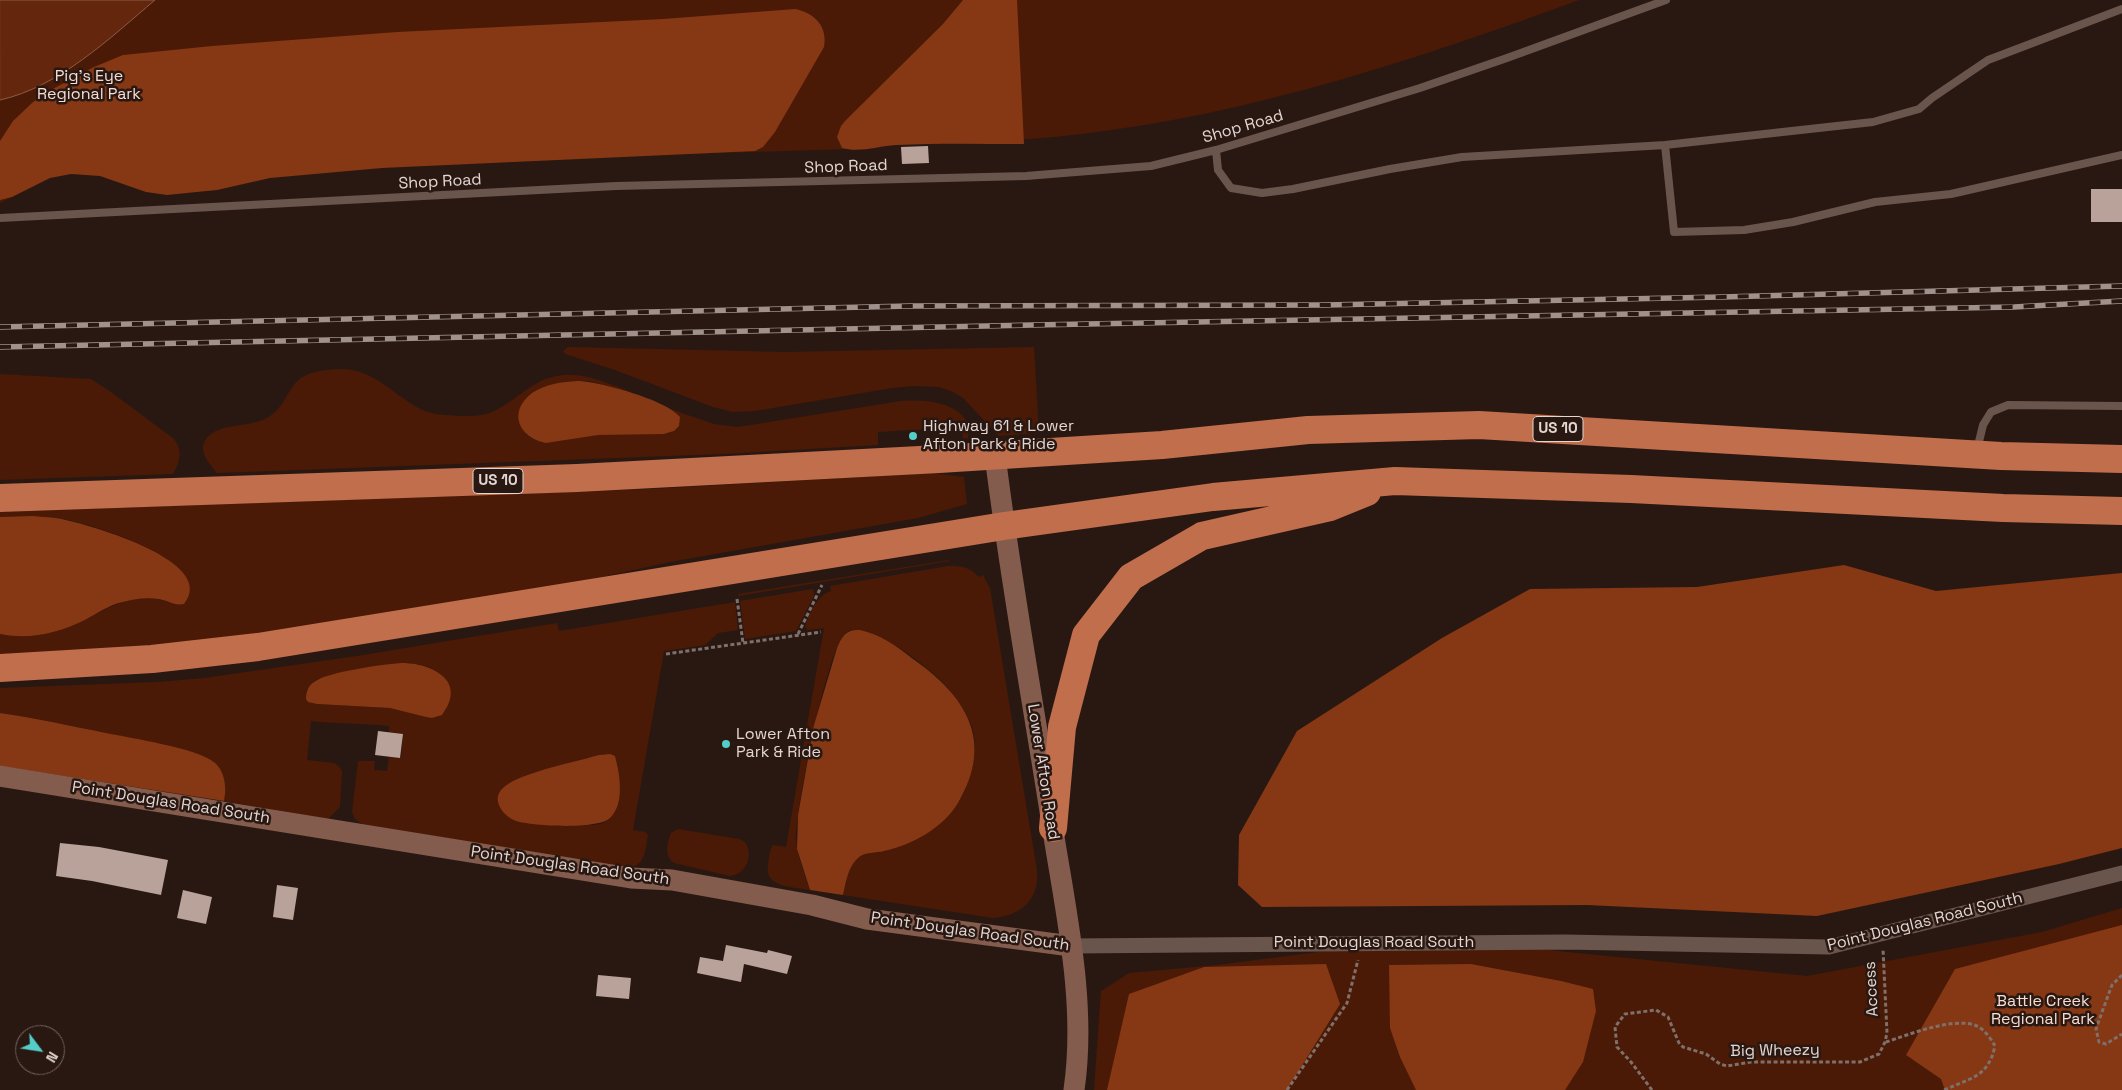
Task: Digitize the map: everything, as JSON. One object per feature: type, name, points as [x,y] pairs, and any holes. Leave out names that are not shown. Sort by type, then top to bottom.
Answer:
[{"type":"highway","name":"US 10","points":[[0,498],[577,478],[1162,445],[1308,430],[1479,425],[1976,455],[2122,459]]},
{"type":"highway","points":[[1053,828],[1062,727],[1086,635],[1131,577],[1202,536],[1330,507],[1396,482]]},
{"type":"highway","points":[[0,668],[124,661],[258,647],[1004,526],[1213,496],[1396,482],[1631,488],[1984,507],[2122,512]]},
{"type":"street","name":"Lower Afton Road","points":[[995,455],[1004,526],[1071,946],[1077,1024],[1074,1090]]},
{"type":"street","name":"Point Douglas Road South","points":[[0,776],[631,878],[672,880],[812,905],[866,918],[1071,946],[1363,942],[1565,942],[1828,947],[2122,873]]},
{"type":"lane","name":"Shop Road","points":[[0,218],[616,186],[1026,176],[1151,166],[1216,150],[1420,88],[1666,0]]},
{"type":"lane","points":[[1216,150],[1218,170],[1231,188],[1262,193],[1293,189],[1390,169],[1462,157],[1665,146],[1873,122],[1919,109],[1988,60],[2122,9]]},
{"type":"lane","points":[[1665,146],[1674,232],[1744,230],[1793,222],[1875,202],[1951,194],[2122,154]]},
{"type":"lane","points":[[1976,455],[1983,425],[1991,412],[2008,405],[2122,406]]},
{"type":"path","points":[[798,635],[822,585]]},
{"type":"path","points":[[737,599],[743,643]]},
{"type":"path","points":[[666,654],[821,632]]},
{"type":"path","name":"Access","points":[[1882,934],[1887,1033],[1885,1042]]},
{"type":"path","points":[[1287,1090],[1347,1003],[1363,942]]},
{"type":"path","points":[[2122,975],[2112,985],[2096,1029],[2099,1042],[2106,1044],[2122,1034]]},
{"type":"path","name":"Big Wheezy","points":[[1652,1090],[1617,1046],[1615,1027],[1625,1014],[1656,1010],[1668,1017],[1679,1043],[1683,1047],[1706,1054],[1720,1064],[1727,1066],[1751,1062],[1860,1062],[1878,1054],[1885,1042]]},
{"type":"path","points":[[1885,1042],[1928,1028],[1953,1025],[1977,1026],[1989,1036],[1995,1046],[1992,1061],[1974,1079],[1944,1090]]},
{"type":"green space","name":"Pig's Eye Regional Park","points":[[0,0],[1579,0],[1457,43],[1334,82],[1208,113],[1145,125],[1081,134],[1022,140],[842,148],[849,149],[56,173],[0,203]]},
{"type":"green space","points":[[963,0],[1017,0],[1024,144],[896,145],[862,150],[842,148],[837,137],[845,121],[943,24]]},
{"type":"green space","points":[[795,9],[809,14],[822,27],[825,40],[824,47],[775,132],[763,147],[755,151],[382,168],[270,178],[217,190],[167,195],[146,192],[100,176],[71,174],[50,178],[12,197],[0,200],[0,141],[13,121],[47,92],[94,67],[123,55],[212,46],[397,32],[663,19]]},
{"type":"green space","points":[[568,347],[785,352],[1034,347],[1039,433],[999,436],[963,398],[939,387],[914,386],[892,388],[755,411],[733,412],[713,407],[615,370],[565,354],[563,351]]},
{"type":"green space","points":[[343,369],[372,377],[418,408],[431,413],[445,415],[483,415],[502,407],[532,386],[557,376],[585,376],[630,392],[589,381],[563,382],[522,405],[520,416],[522,427],[533,439],[543,442],[606,434],[670,433],[680,419],[670,409],[714,424],[738,427],[901,401],[934,402],[956,410],[968,426],[968,438],[963,438],[962,427],[878,432],[878,445],[723,454],[217,473],[208,461],[203,448],[206,439],[212,434],[218,430],[260,421],[272,415],[279,408],[293,386],[309,374]]},
{"type":"green space","points":[[0,374],[91,379],[174,439],[179,447],[180,456],[173,474],[0,480]]},
{"type":"green space","points":[[577,381],[615,388],[661,404],[680,417],[679,426],[674,431],[664,434],[598,435],[546,443],[529,436],[523,430],[518,416],[524,400],[543,387]]},
{"type":"green space","points":[[932,473],[964,477],[967,504],[918,518],[670,562],[560,586],[280,631],[168,645],[0,655],[0,634],[32,636],[53,632],[127,601],[146,598],[159,599],[175,604],[190,591],[186,578],[175,565],[138,543],[76,522],[46,517],[0,517],[0,512],[650,489]]},
{"type":"green space","points":[[32,516],[62,519],[101,530],[148,548],[169,561],[184,574],[190,589],[184,604],[154,598],[136,599],[113,605],[85,620],[54,632],[33,636],[0,634],[0,517]]},
{"type":"green space","points":[[949,561],[738,596],[738,594]]},
{"type":"green space","points":[[1844,565],[1936,591],[2122,573],[2122,848],[2059,864],[1817,916],[1587,905],[1262,907],[1238,885],[1239,835],[1297,731],[1442,638],[1530,589],[1697,587]]},
{"type":"green space","points":[[948,566],[965,568],[979,577],[983,575],[990,588],[1037,870],[1037,881],[1032,898],[1020,910],[1003,917],[993,918],[843,895],[846,880],[858,857],[905,844],[941,823],[965,790],[972,770],[975,752],[974,733],[970,721],[960,704],[943,683],[898,647],[869,633],[857,630],[847,632],[839,642],[831,664],[814,729],[801,797],[796,839],[810,890],[789,887],[775,882],[768,873],[769,855],[773,845],[786,847],[824,628],[808,630],[805,627],[811,611],[822,596],[831,591],[830,586]]},
{"type":"green space","points":[[813,589],[814,596],[796,631],[745,639],[740,601]]},
{"type":"green space","points":[[735,602],[738,630],[718,633],[705,645],[664,651],[633,830],[645,832],[648,835],[642,860],[639,864],[629,868],[362,824],[355,819],[352,812],[358,761],[375,761],[374,770],[387,771],[389,756],[401,758],[403,734],[389,732],[389,726],[311,721],[307,760],[334,763],[342,771],[340,807],[328,819],[224,801],[224,780],[220,770],[214,762],[194,752],[149,741],[0,713],[0,688],[156,682],[205,678],[363,655],[557,623],[559,631]],"holes":[[[402,663],[433,669],[446,680],[449,689],[449,699],[445,711],[432,718],[390,708],[317,704],[306,692],[312,683],[318,679],[362,669]],[[604,754],[615,756],[619,783],[619,794],[615,809],[611,817],[605,822],[576,825],[516,821],[500,808],[499,797],[501,792],[512,782]]]},
{"type":"green space","points":[[860,630],[882,638],[895,646],[932,673],[948,688],[960,704],[969,722],[974,740],[974,760],[969,781],[952,812],[935,828],[916,840],[895,848],[864,854],[859,857],[850,870],[843,895],[810,890],[797,849],[798,815],[814,725],[837,648],[845,634]]},
{"type":"green space","points":[[402,663],[425,666],[443,676],[449,684],[451,693],[449,703],[442,715],[432,718],[390,708],[317,704],[308,702],[306,699],[309,687],[321,678],[356,669]]},
{"type":"green space","points":[[0,713],[163,744],[193,752],[214,762],[221,770],[225,785],[224,801],[0,766]]},
{"type":"green space","points":[[610,754],[615,756],[620,788],[618,805],[615,812],[603,822],[579,826],[524,823],[510,818],[502,811],[499,805],[498,796],[500,791],[517,779],[552,767]]},
{"type":"green space","points":[[678,829],[739,839],[745,842],[749,853],[747,864],[736,875],[730,876],[674,863],[668,853],[668,845],[671,833]]},
{"type":"green space","name":"Battle Creek Regional Park","points":[[2122,908],[2122,1090],[1094,1090],[1101,991],[1129,973],[1217,965],[1428,938],[1807,976],[2042,932]]},
{"type":"green space","points":[[2122,925],[2122,1090],[1945,1090],[1941,1079],[1906,1055],[1955,969]]},
{"type":"green space","points":[[1326,964],[1340,1004],[1287,1090],[1107,1090],[1129,994],[1204,967]]},
{"type":"green space","points":[[1471,964],[1593,989],[1596,1011],[1583,1062],[1565,1090],[1416,1090],[1400,1057],[1390,1028],[1389,965]]},
{"type":"shaded area","points":[[0,0],[155,0],[102,45],[63,73],[22,94],[0,100]]},
{"type":"building","points":[[928,146],[929,163],[902,164],[901,147]]},
{"type":"building","points":[[2091,189],[2122,189],[2122,222],[2091,222]]},
{"type":"building","points":[[378,731],[403,734],[400,758],[375,755]]},
{"type":"building","points":[[60,843],[99,847],[168,860],[161,895],[56,876]]},
{"type":"building","points":[[277,885],[298,888],[293,920],[273,917]]},
{"type":"building","points":[[183,890],[212,897],[206,924],[177,918]]},
{"type":"building","points":[[726,945],[767,953],[768,950],[792,956],[787,974],[744,964],[741,982],[697,973],[700,957],[723,961]]},
{"type":"building","points":[[598,975],[631,978],[629,999],[596,996]]},
{"type":"railway","points":[[0,327],[910,306],[1325,305],[2122,286]]},
{"type":"railway","points":[[0,347],[2014,307],[2122,301]]},
{"type":"place","name":"Highway 61 & Lower Afton Park & Ride","points":[[913,436]]},
{"type":"place","name":"Lower Afton Park & Ride","points":[[726,744]]}]
